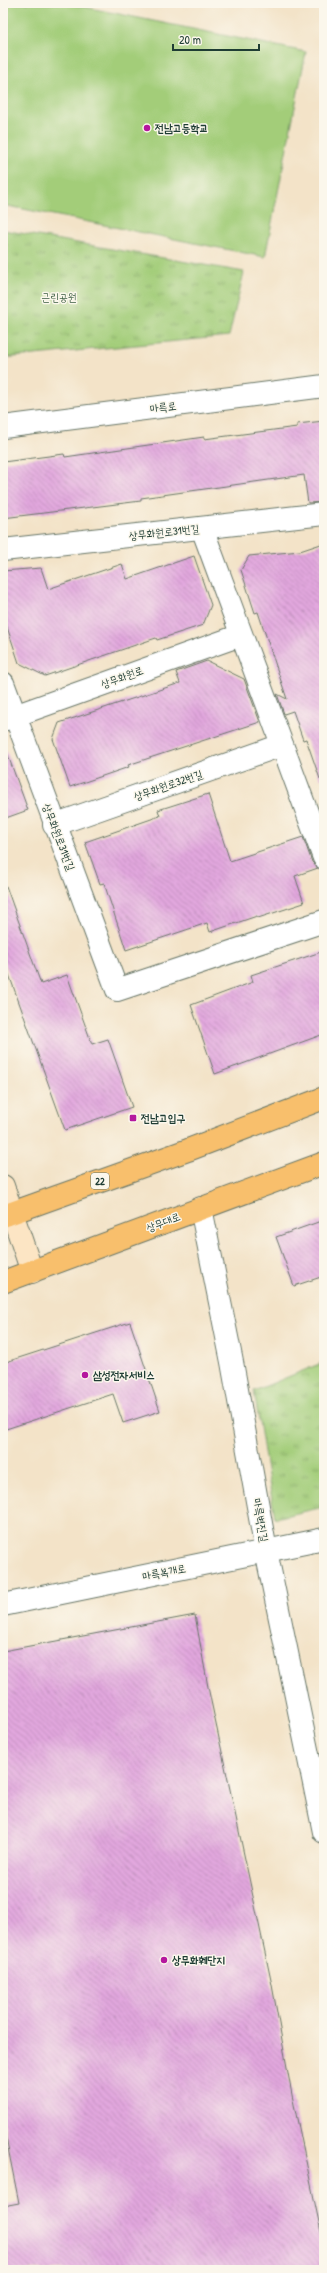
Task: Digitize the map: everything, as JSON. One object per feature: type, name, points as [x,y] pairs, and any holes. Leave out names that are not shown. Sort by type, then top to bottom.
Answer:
[{"type":"main road","name":"22","points":[[8,1214],[324,1098]]},
{"type":"main road","name":"상무대로","points":[[3,1282],[324,1163]]},
{"type":"main road","points":[[3,1186],[8,1214],[32,1272]]},
{"type":"street","name":"마륵로","points":[[3,427],[324,386]]},
{"type":"street","name":"상무화원로31번길","points":[[3,550],[324,514]]},
{"type":"street","points":[[202,528],[324,858]]},
{"type":"street","name":"상무화원로","points":[[9,718],[241,635]]},
{"type":"street","name":"상무화원로31번길","points":[[3,683],[9,718],[54,825],[117,990],[324,922]]},
{"type":"street","name":"상무화원로32번길","points":[[54,825],[282,745]]},
{"type":"street","name":"마륵벽진길","points":[[201,1208],[232,1362],[266,1551],[324,1832]]},
{"type":"street","name":"마륵복개로","points":[[3,1605],[324,1539]]},
{"type":"green space","name":"전남고등학교","points":[[3,3],[65,3],[306,52],[265,257],[3,205]]},
{"type":"green space","name":"근린공원","points":[[3,230],[244,272],[229,336],[3,358]]},
{"type":"green space","points":[[324,1362],[324,1507],[275,1518],[254,1391]]},
{"type":"building","points":[[324,421],[324,502],[308,503],[304,475],[141,498],[141,501],[3,518],[3,462],[64,454],[65,457],[204,437],[204,439],[297,427],[297,424]]},
{"type":"building","points":[[324,543],[324,779],[320,779],[306,739],[303,740],[293,711],[284,714],[277,694],[287,699],[258,612],[255,613],[241,570],[249,556],[300,551]]},
{"type":"building","points":[[194,556],[211,605],[203,625],[157,640],[156,638],[45,676],[19,663],[3,615],[3,571],[41,568],[48,589],[122,564],[127,579]]},
{"type":"building","points":[[207,661],[244,679],[260,722],[128,765],[129,767],[70,787],[53,739],[59,723],[180,683],[176,672]]},
{"type":"building","points":[[6,750],[28,810],[3,819],[3,751]]},
{"type":"building","points":[[208,794],[230,861],[303,837],[312,862],[318,868],[295,876],[304,903],[258,918],[257,916],[210,932],[207,923],[126,950],[104,883],[100,884],[85,842],[160,816],[158,810]]},
{"type":"building","points":[[6,886],[41,984],[67,975],[92,1044],[108,1039],[132,1107],[65,1130],[3,958],[3,887]]},
{"type":"building","points":[[324,951],[324,1034],[215,1074],[191,1005],[253,982],[251,975]]},
{"type":"building","points":[[324,1220],[324,1276],[294,1286],[276,1237]]},
{"type":"building","points":[[130,1322],[160,1411],[123,1423],[113,1394],[3,1430],[3,1363]]},
{"type":"building","name":"상무화훼단지","points":[[195,1615],[208,1687],[272,1985],[292,2095],[324,2246],[324,2270],[3,2270],[3,2206],[19,2203],[3,2123],[3,1651]]},
{"type":"place","name":"전남고등학교","points":[[147,128]]},
{"type":"place","name":"전남고입구","points":[[133,1118]]},
{"type":"place","name":"삼성전자서비스","points":[[85,1375]]},
{"type":"place","name":"상무화훼단지","points":[[164,1960]]}]
